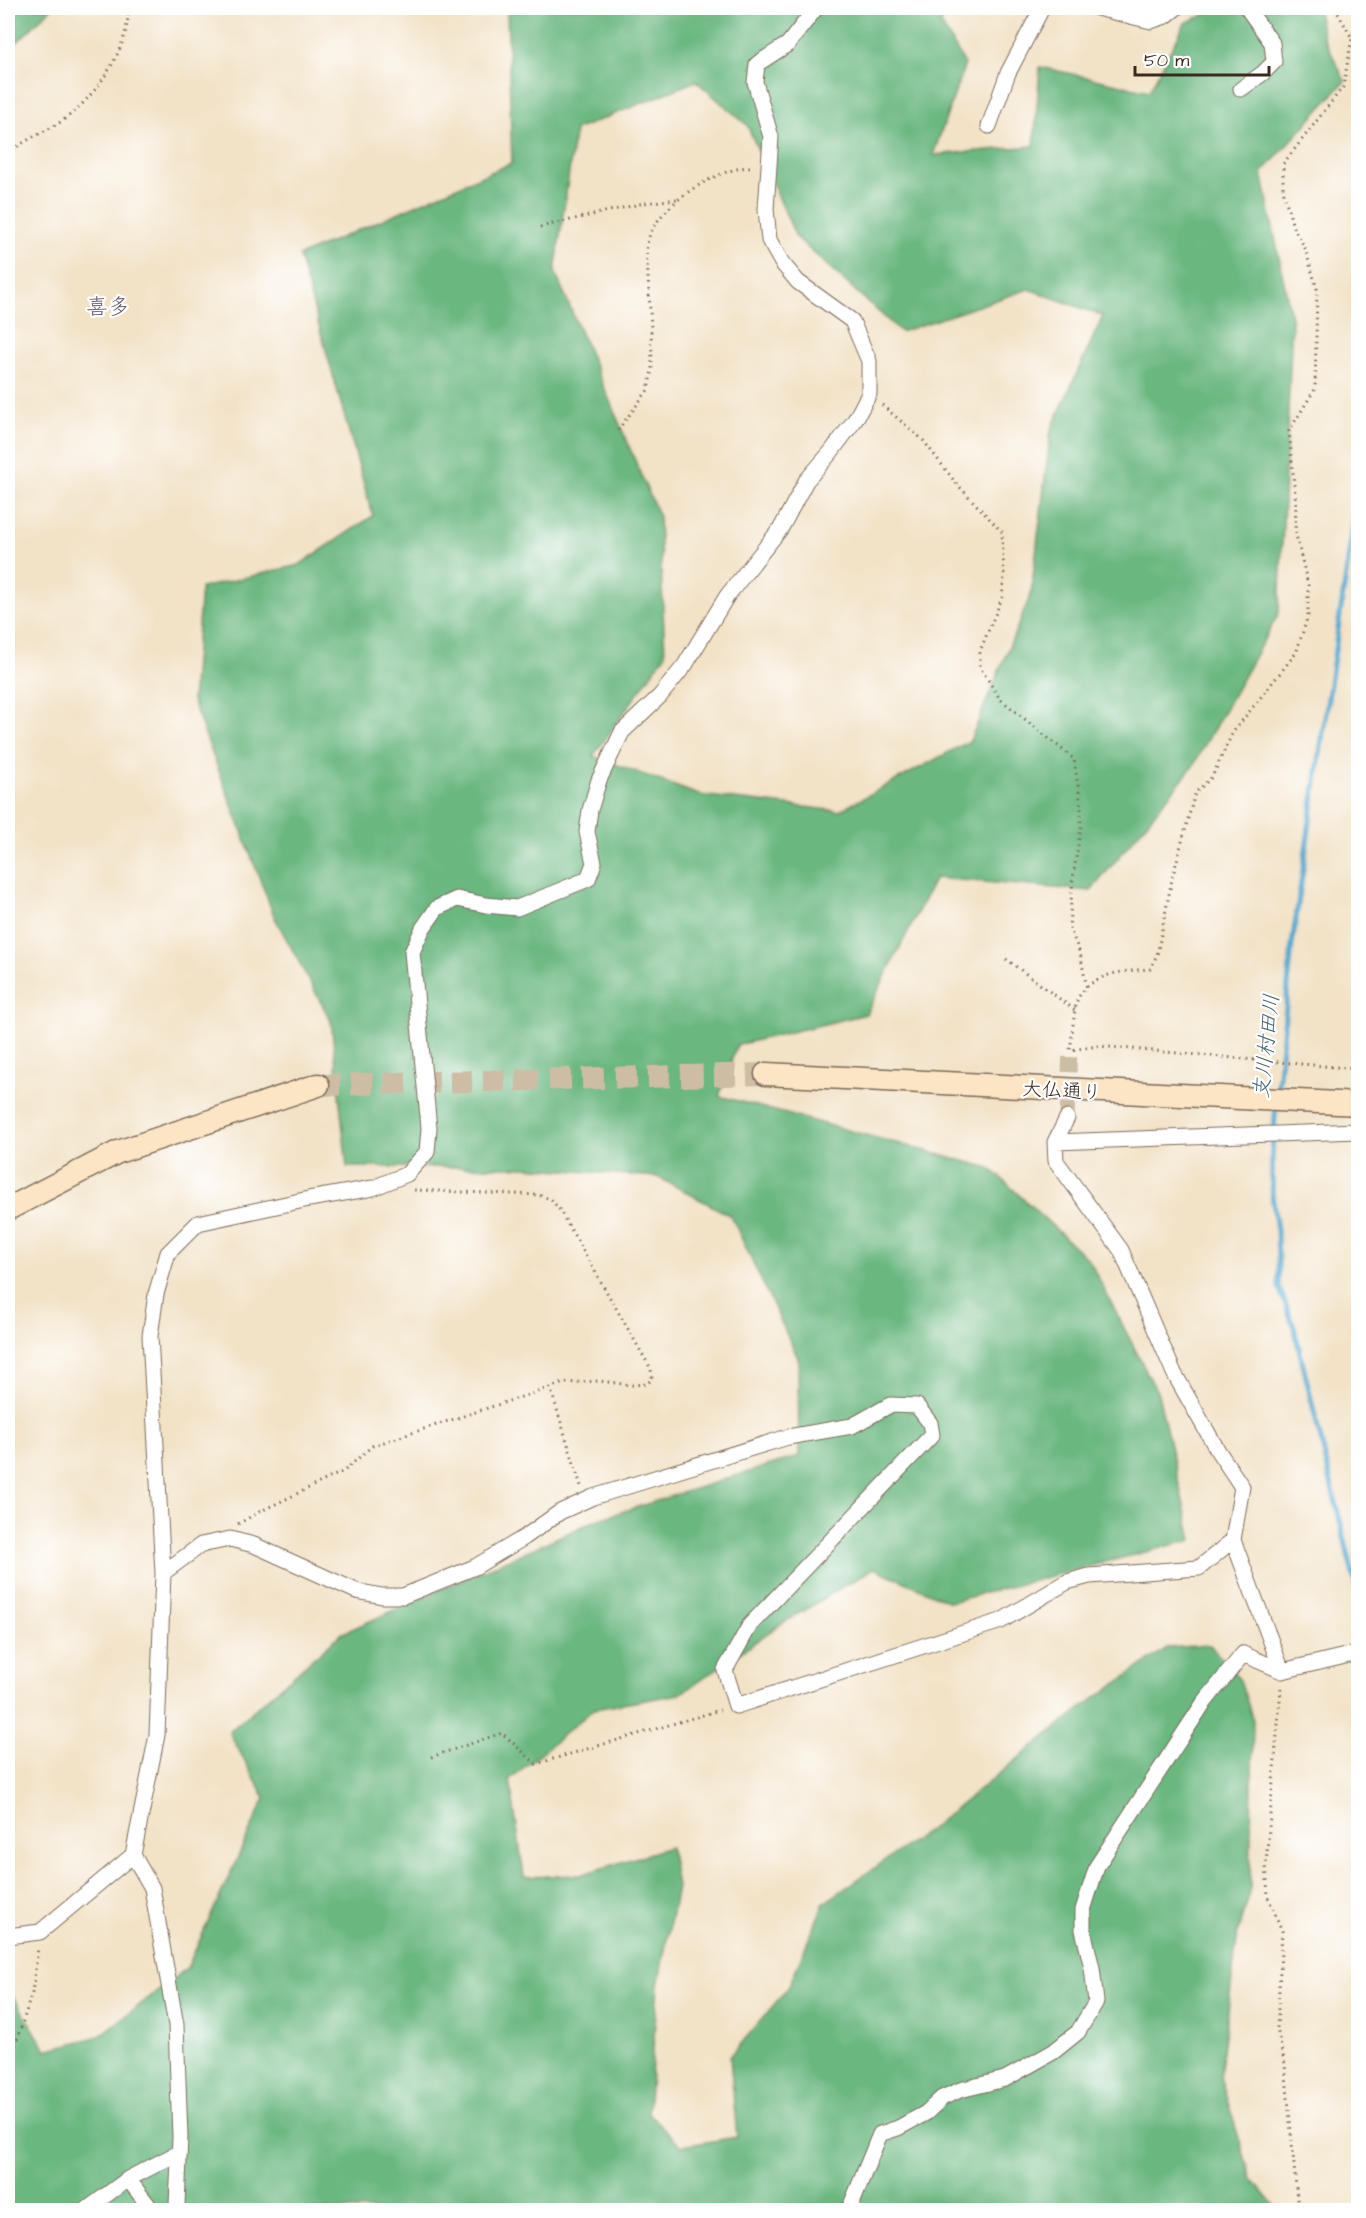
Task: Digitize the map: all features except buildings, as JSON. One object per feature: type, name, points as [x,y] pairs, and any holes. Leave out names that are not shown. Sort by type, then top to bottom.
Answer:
[{"type":"street","points":[[8,1936],[40,1932],[133,1856],[157,1735],[163,1573],[150,1336],[156,1294],[168,1253],[198,1222],[374,1188],[407,1174],[427,1152],[429,1128],[412,952],[423,928],[437,908],[457,899],[518,908],[588,879],[594,863],[587,832],[590,810],[599,780],[622,732],[660,696],[685,665],[727,596],[781,528],[806,481],[855,420],[869,394],[869,361],[852,321],[798,282],[782,263],[770,240],[766,209],[771,137],[756,82],[757,64],[788,44],[816,8]]},
{"type":"street","points":[[989,126],[1008,73],[1042,8]]},
{"type":"street","points":[[1097,8],[1151,21],[1166,16],[1176,8]]},
{"type":"street","points":[[1241,89],[1274,62],[1272,43],[1247,8]]},
{"type":"street","name":"大仏通り","points":[[766,1074],[1359,1104]]},
{"type":"street","points":[[8,1209],[118,1152],[318,1085]]},
{"type":"street","points":[[1067,1118],[1055,1142],[1056,1161],[1121,1250],[1174,1373],[1242,1487],[1233,1540],[1282,1671]]},
{"type":"street","points":[[1055,1142],[1359,1131]]},
{"type":"street","points":[[163,1573],[201,1545],[230,1539],[254,1545],[356,1592],[403,1596],[475,1567],[525,1537],[560,1512],[585,1501],[788,1437],[852,1426],[890,1405],[917,1406],[930,1423],[932,1435],[750,1625],[725,1670],[736,1706],[1001,1621],[1067,1582],[1089,1576],[1200,1568],[1233,1540]]},
{"type":"street","points":[[849,2211],[880,2134],[920,2117],[942,2098],[1005,2079],[1053,2052],[1078,2031],[1096,2002],[1092,1968],[1083,1930],[1083,1910],[1097,1866],[1203,1704],[1243,1654],[1282,1671],[1359,1653]]},
{"type":"street","points":[[133,1856],[152,1888],[176,2025],[180,2137],[175,2211]]},
{"type":"street","points":[[86,2211],[128,2179],[178,2153]]},
{"type":"street","points":[[128,2179],[152,2211]]},
{"type":"path","points":[[8,154],[60,122],[87,101],[109,71],[121,42],[128,8]]},
{"type":"path","points":[[1335,8],[1352,38],[1343,87],[1283,164],[1283,190],[1293,227],[1305,248],[1317,289],[1315,389],[1289,431],[1296,504],[1294,531],[1308,585],[1308,616],[1296,653],[1233,732],[1212,777],[1195,793],[1172,879],[1157,955],[1150,969],[1113,972],[1087,989],[1078,999],[1070,1050],[1098,1046],[1359,1069]]},
{"type":"path","points":[[618,430],[648,390],[652,370],[646,244],[655,225],[679,199],[696,186],[723,172],[746,166],[770,167]]},
{"type":"path","points":[[540,227],[644,203],[679,199]]},
{"type":"path","points":[[869,394],[923,440],[955,482],[1002,532],[1004,577],[1002,598],[981,651],[980,667],[1000,699],[1074,759],[1081,806],[1081,827],[1073,877],[1069,927],[1080,953],[1087,989]]},
{"type":"path","points":[[1006,959],[1076,1011]]},
{"type":"path","points":[[222,1540],[231,1528],[259,1512],[344,1471],[372,1446],[564,1383],[599,1381],[632,1385],[647,1384],[652,1379],[651,1370],[559,1209],[551,1199],[538,1195],[409,1190]]},
{"type":"path","points":[[550,1387],[585,1501]]},
{"type":"path","points":[[1282,1671],[1266,1864],[1268,1897],[1282,1931],[1277,2029],[1285,2064],[1298,2211]]},
{"type":"path","points":[[431,1757],[502,1733],[536,1764],[736,1706]]},
{"type":"path","points":[[8,2068],[32,1993],[40,1932]]},
{"type":"green space","points":[[8,8],[52,8],[8,51]]},
{"type":"green space","points":[[507,8],[946,8],[941,24],[965,64],[933,155],[1034,146],[1040,67],[1149,91],[1185,23],[1220,8],[1317,8],[1324,38],[1345,81],[1262,173],[1292,322],[1279,613],[1193,766],[1091,891],[935,878],[866,1014],[737,1045],[719,1096],[990,1168],[1089,1260],[1158,1394],[1192,1540],[950,1602],[874,1568],[781,1624],[680,1694],[594,1709],[510,1779],[524,1877],[580,1875],[670,1847],[677,1887],[658,1985],[648,2113],[682,2146],[737,2137],[730,2057],[788,1988],[824,1903],[929,1830],[1080,1709],[1167,1648],[1210,1645],[1240,1680],[1253,1720],[1250,1893],[1238,1930],[1220,2077],[1251,2177],[1278,2210],[8,2210],[8,1988],[46,2050],[100,2036],[187,1968],[265,1798],[229,1732],[341,1634],[599,1519],[799,1456],[798,1358],[731,1216],[658,1177],[523,1167],[347,1167],[331,1021],[274,916],[192,700],[201,588],[299,565],[373,516],[299,256],[512,163]],"holes":[[[696,81],[747,125],[796,237],[901,332],[1029,289],[1103,316],[1051,430],[1031,594],[970,741],[839,811],[699,795],[593,756],[665,655],[659,517],[555,272],[575,130]]]},
{"type":"waterway","name":"支川村田川","points":[[1277,1096],[1292,945],[1358,492]]},
{"type":"waterway","name":"支川村田川","points":[[1276,1105],[1272,1152],[1272,1194],[1277,1231],[1279,1287],[1294,1327],[1358,1596]]},
{"type":"tunnel","points":[[1067,1118],[1070,1050]]},
{"type":"tunnel","points":[[318,1085],[766,1074]]},
{"type":"district","name":"喜多","points":[[108,306]]}]
